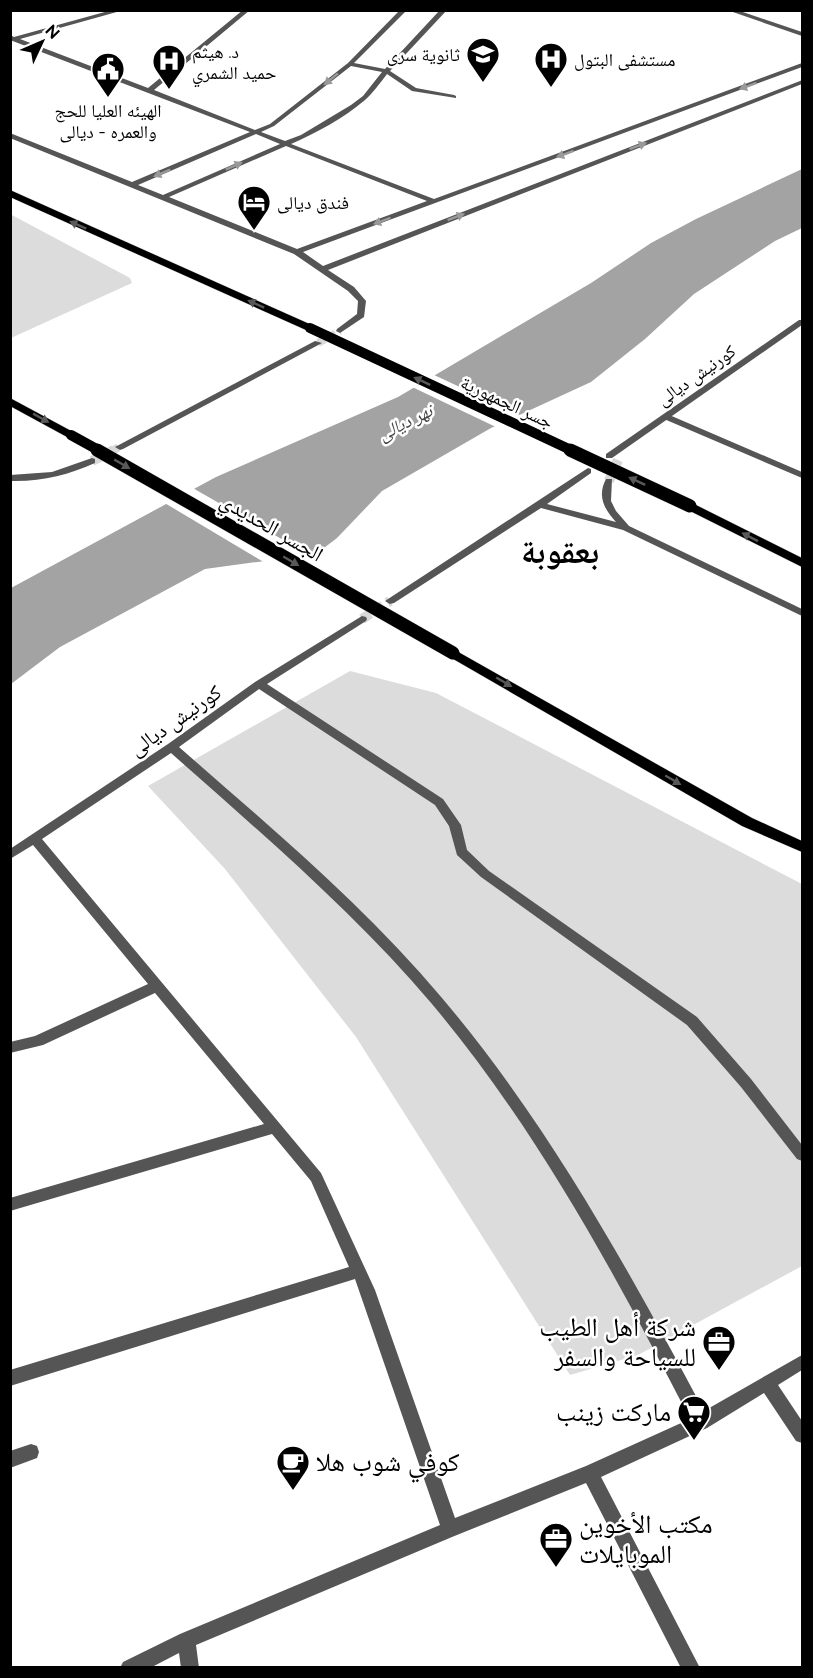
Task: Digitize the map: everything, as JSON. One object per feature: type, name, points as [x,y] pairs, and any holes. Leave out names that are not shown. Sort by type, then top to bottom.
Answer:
[{"type":"main road","name":"جسر الجمهورية","points":[[10,193],[310,328],[690,506],[802,563]]},
{"type":"main road","name":"الجسر الحديدي","points":[[10,401],[747,822],[802,847]]},
{"type":"street","points":[[12,39],[120,10]]},
{"type":"street","points":[[149,91],[247,10]]},
{"type":"street","points":[[132,186],[256,133],[278,121],[350,64],[405,10]]},
{"type":"street","points":[[162,198],[285,144],[358,103],[444,10]]},
{"type":"street","points":[[730,10],[802,34]]},
{"type":"street","points":[[12,39],[436,202]]},
{"type":"street","points":[[350,64],[386,71],[414,90],[454,97]]},
{"type":"street","points":[[297,252],[802,65]]},
{"type":"street","points":[[323,269],[802,82]]},
{"type":"street","points":[[10,135],[297,252],[351,290],[362,302],[361,315],[340,331]]},
{"type":"street","name":"كورنيش ديالى","points":[[614,458],[625,445],[802,322]]},
{"type":"street","points":[[120,447],[318,342]]},
{"type":"street","points":[[667,417],[802,475]]},
{"type":"street","points":[[10,478],[60,474],[92,461]]},
{"type":"street","points":[[390,601],[540,505],[588,471]]},
{"type":"street","points":[[609,481],[604,491],[606,505],[626,528]]},
{"type":"street","points":[[540,505],[626,528],[802,613]]},
{"type":"street","name":"كورنيش ديالى","points":[[10,855],[172,747],[259,684],[362,619]]},
{"type":"street","points":[[259,684],[439,802],[455,825],[460,852],[485,874],[692,1021],[746,1083],[802,1155]]},
{"type":"street","points":[[172,747],[348,907],[437,1001],[522,1112],[620,1268],[701,1422]]},
{"type":"street","points":[[35,839],[316,1177],[359,1271],[450,1529]]},
{"type":"street","points":[[10,1048],[38,1041],[158,986]]},
{"type":"street","points":[[10,1205],[275,1127]]},
{"type":"street","points":[[10,1378],[359,1271]]},
{"type":"street","points":[[129,1668],[186,1640],[590,1473],[701,1422],[802,1362]]},
{"type":"street","points":[[767,1383],[802,1435]]},
{"type":"street","points":[[10,1460],[31,1452]]},
{"type":"street","points":[[590,1473],[691,1668]]},
{"type":"street","points":[[186,1640],[190,1668]]},
{"type":"shaded area","points":[[10,214],[130,278],[132,283],[11,338]]},
{"type":"shaded area","points":[[350,671],[436,693],[802,884],[802,1266],[638,1355],[570,1375],[356,1037],[225,869],[148,786]]},
{"type":"water","name":"نهر ديالى","points":[[802,169],[802,228],[775,241],[694,294],[645,339],[591,382],[491,428],[382,491],[337,538],[316,554],[205,569],[60,647],[11,684],[11,588],[216,477],[398,397],[591,283],[651,243]]},
{"type":"pier","points":[[432,374],[524,417],[498,428],[410,386]]},
{"type":"pier","points":[[191,487],[313,557],[267,564],[163,502]]},
{"type":"tunnel","points":[[318,343],[340,331]]},
{"type":"tunnel","points":[[111,451],[120,447]]},
{"type":"tunnel","points":[[92,461],[114,450]]},
{"type":"tunnel","points":[[609,481],[618,460]]},
{"type":"tunnel","points":[[362,619],[390,601]]},
{"type":"place","name":"ثانوية سرى","points":[[483,83]]},
{"type":"place","name":"مستشفى البتول","points":[[551,88]]},
{"type":"place","name":"د. هيثم حميد الشمري","points":[[169,90]]},
{"type":"place","name":"الهيئه العليا للحج والعمره - ديالى","points":[[108,98]]},
{"type":"place","name":"فندق ديالى","points":[[254,231]]},
{"type":"place","name":"شركة أهل الطيب للسياحة والسفر","points":[[719,1371]]},
{"type":"place","name":"ماركت زينب","points":[[694,1441]]},
{"type":"place","name":"كوفي شوب هلا","points":[[293,1491]]},
{"type":"place","name":"مكتب الأخوين الموبايلات","points":[[556,1568]]},
{"type":"district","name":"بعقوبة","points":[[560,551]]}]
